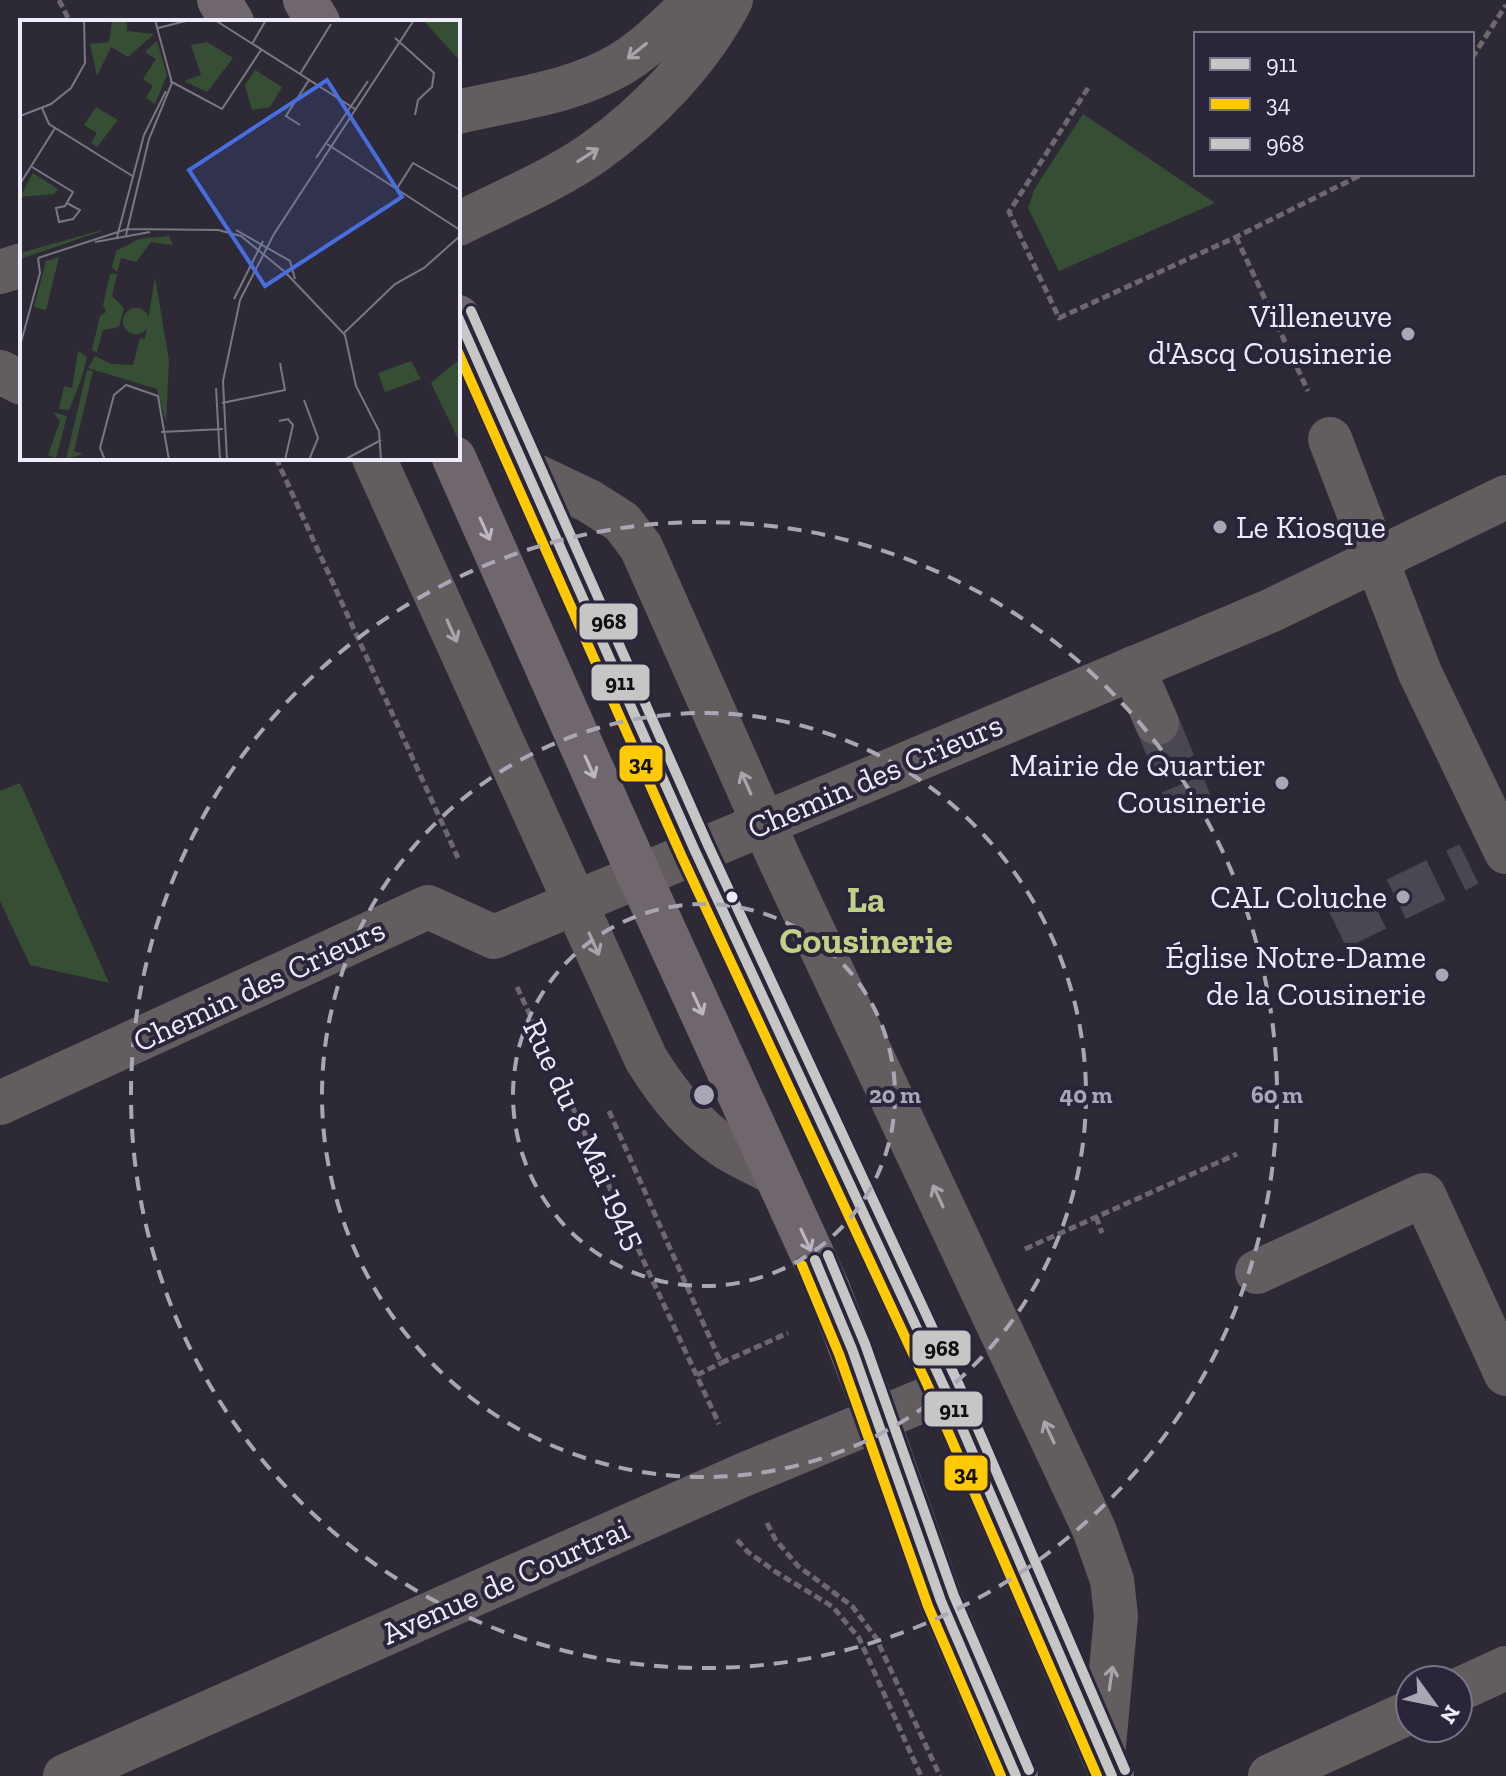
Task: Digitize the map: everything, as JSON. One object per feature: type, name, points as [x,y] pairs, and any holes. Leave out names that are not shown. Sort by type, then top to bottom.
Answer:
[{"type":"main road","points":[[219,0],[231,20]]},
{"type":"main road","points":[[305,0],[317,20]]},
{"type":"main road","points":[[460,322],[695,851],[946,1391],[1107,1766]]},
{"type":"main road","points":[[455,460],[639,875],[829,1291],[941,1601],[1016,1776]]},
{"type":"street","points":[[460,112],[558,89],[595,77],[642,48],[696,0]]},
{"type":"street","points":[[460,223],[591,154],[631,123],[665,90],[695,54],[731,0]]},
{"type":"street","points":[[0,272],[20,266]]},
{"type":"street","points":[[0,372],[20,382]]},
{"type":"street","points":[[1330,439],[1493,855]]},
{"type":"street","points":[[375,460],[646,1059],[667,1093],[697,1124],[725,1147],[775,1174]]},
{"type":"street","points":[[526,471],[589,501],[622,522],[641,547],[764,824],[1094,1529],[1112,1580],[1116,1616],[1107,1766]]},
{"type":"street","name":"Chemin des Crieurs","points":[[0,1103],[428,907],[494,937],[1270,611],[1502,499]]},
{"type":"street","points":[[1133,668],[1157,723]]},
{"type":"street","points":[[1257,1272],[1424,1195],[1506,1374]]},
{"type":"street","name":"Avenue de Courtrai","points":[[91,1771],[724,1484],[946,1391]]},
{"type":"street","points":[[1474,1683],[1506,1668]]},
{"type":"street","points":[[1270,1776],[1394,1719]]},
{"type":"path","points":[[59,0],[69,20]]},
{"type":"path","points":[[1474,55],[1506,5]]},
{"type":"path","points":[[1088,88],[1009,212],[1059,318],[1236,237],[1359,176]]},
{"type":"path","points":[[1236,237],[1330,439]]},
{"type":"path","name":"Rue du 8 Mai 1945","points":[[277,460],[696,1376],[724,1484],[798,1566],[852,1606],[876,1638],[940,1776]]},
{"type":"path","points":[[1096,1217],[1102,1233]]},
{"type":"path","points":[[696,1376],[721,1363]]},
{"type":"path","points":[[724,1484],[728,1531],[748,1552],[833,1607],[859,1638],[921,1776]]},
{"type":"green space","points":[[1083,114],[1215,203],[1059,271],[1028,208],[1034,190]]},
{"type":"green space","points":[[20,783],[109,983],[30,965],[0,901],[0,791]]},
{"type":"tunnel","points":[[1157,723],[1190,803]]},
{"type":"tunnel","points":[[1337,928],[1469,864]]},
{"type":"transit line","name":"968","points":[[471,311],[708,845],[959,1385],[1125,1770]]},
{"type":"transit line","name":"911","points":[[460,322],[695,851],[946,1391],[1112,1776]]},
{"type":"transit line","name":"34","points":[[460,357],[682,857],[933,1397],[1097,1776]]},
{"type":"transit line","name":"968","points":[[828,1255],[865,1344],[954,1596],[1029,1770]]},
{"type":"transit line","name":"911","points":[[815,1260],[852,1349],[941,1601],[1016,1776]]},
{"type":"transit line","name":"34","points":[[802,1265],[839,1354],[928,1606],[1001,1776]]},
{"type":"place","name":"Villeneuve d'Ascq Cousinerie","points":[[1408,334]]},
{"type":"place","name":"Le Kiosque","points":[[1220,527]]},
{"type":"place","name":"Mairie de Quartier Cousinerie","points":[[1282,783]]},
{"type":"place","name":"CAL Coluche","points":[[1403,897]]},
{"type":"place","name":"Église Notre-Dame de la Cousinerie","points":[[1442,975]]},
{"type":"district","name":"La Cousinerie","points":[[866,920]]}]
